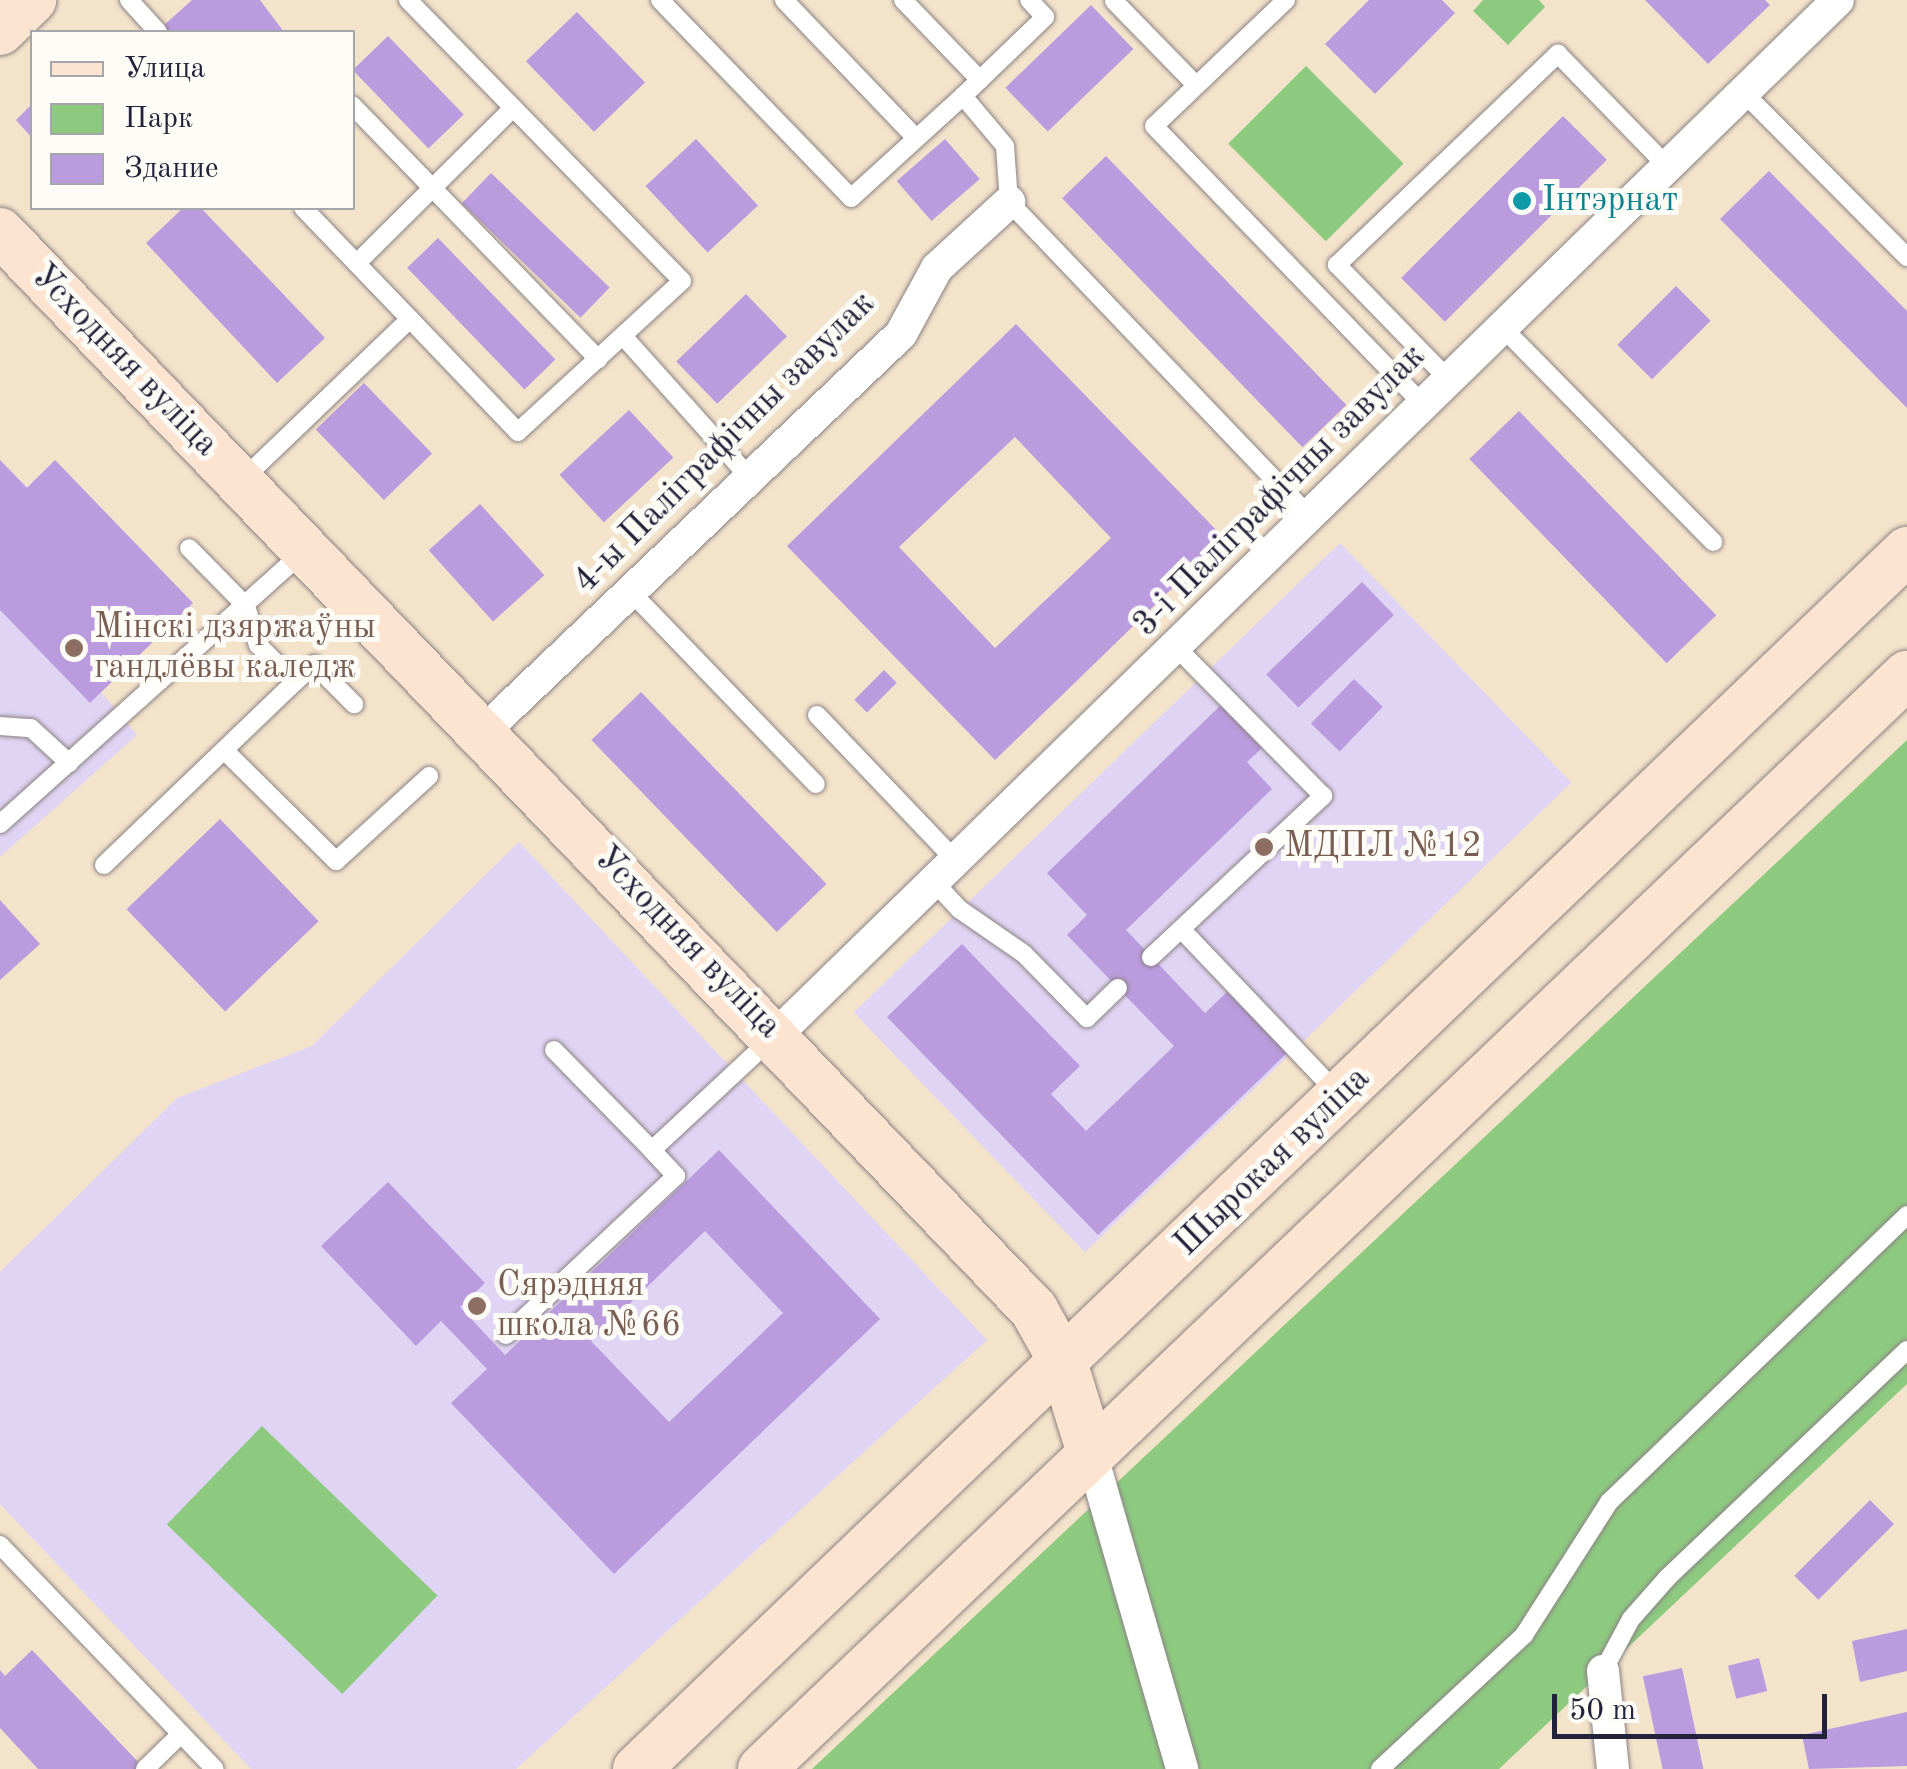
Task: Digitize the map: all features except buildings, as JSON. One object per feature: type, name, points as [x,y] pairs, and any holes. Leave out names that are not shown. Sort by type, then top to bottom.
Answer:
[{"type":"main road","points":[[0,31],[32,0]]},
{"type":"main road","name":"Усходняя вуліца","points":[[0,232],[484,731],[1034,1310],[1063,1362],[1091,1453]]},
{"type":"main road","name":"Шырокая вуліца","points":[[637,1769],[1907,551]]},
{"type":"main road","points":[[762,1769],[1907,675]]},
{"type":"street","name":"3-і Паліграфічны завулак","points":[[776,1036],[1311,519],[1838,0]]},
{"type":"street","name":"4-ы Паліграфічны завулак","points":[[484,731],[900,334],[937,268],[1010,202]]},
{"type":"street","name":"Усходняя вуліца","points":[[1091,1453],[1182,1769]]},
{"type":"street","points":[[1604,1671],[1613,1769]]},
{"type":"lane","points":[[305,210],[518,432],[682,281],[408,0]]},
{"type":"lane","points":[[660,0],[850,198],[1046,17],[1029,0]]},
{"type":"lane","points":[[784,0],[916,138]]},
{"type":"lane","points":[[903,0],[980,80]]},
{"type":"lane","points":[[1286,0],[1154,126],[1424,406]]},
{"type":"lane","points":[[1114,1],[1196,86]]},
{"type":"lane","points":[[137,3],[157,30]]},
{"type":"lane","points":[[1449,380],[1337,265],[1558,54],[1666,166]]},
{"type":"lane","points":[[1742,92],[1907,258]]},
{"type":"lane","points":[[964,96],[1005,146],[1010,202],[1311,519]]},
{"type":"lane","points":[[355,107],[598,359]]},
{"type":"lane","points":[[356,264],[514,108]]},
{"type":"lane","points":[[240,482],[410,319]]},
{"type":"lane","points":[[1503,328],[1713,542]]},
{"type":"lane","points":[[624,336],[750,477]]},
{"type":"lane","points":[[189,548],[246,606],[258,645],[295,682]]},
{"type":"lane","points":[[0,824],[306,548]]},
{"type":"lane","points":[[630,592],[816,784]]},
{"type":"lane","points":[[1151,957],[1322,796],[1178,648]]},
{"type":"lane","points":[[104,864],[314,664],[354,704]]},
{"type":"lane","points":[[816,715],[946,872],[959,909],[1024,954],[1087,1018],[1118,988]]},
{"type":"lane","points":[[0,726],[31,728],[69,763]]},
{"type":"lane","points":[[224,750],[336,860],[430,776]]},
{"type":"lane","points":[[1181,929],[1340,1097]]},
{"type":"lane","points":[[652,1150],[776,1036]]},
{"type":"lane","points":[[506,1335],[676,1176],[554,1050]]},
{"type":"lane","points":[[1380,1769],[1524,1635],[1609,1502],[1907,1215]]},
{"type":"lane","points":[[1604,1671],[1631,1619],[1668,1577],[1907,1350]]},
{"type":"lane","points":[[3,1553],[214,1769]]},
{"type":"lane","points":[[146,1769],[181,1734]]},
{"type":"shaded area","name":"Мінскі дзяржаўны гандлёвы каледж","points":[[0,460],[27,487],[55,460],[193,603],[101,692],[137,735],[0,857]]},
{"type":"shaded area","name":"МДПЛ №12","points":[[1340,543],[1571,783],[1085,1252],[854,1013]]},
{"type":"shaded area","name":"Сярэдняя школа №66","points":[[519,842],[987,1340],[516,1769],[251,1769],[0,1504],[0,1272],[177,1098],[312,1046]]},
{"type":"green space","points":[[1483,0],[1539,0],[1545,7],[1508,45],[1473,11]]},
{"type":"green space","points":[[1306,66],[1404,164],[1326,241],[1228,144]]},
{"type":"green space","points":[[1907,740],[1907,1384],[1499,1769],[812,1769]]},
{"type":"green space","points":[[262,1426],[438,1595],[342,1694],[167,1525]]},
{"type":"place","name":"Інтэрнат","points":[[1522,201]]},
{"type":"place","name":"Мінскі дзяржаўны гандлёвы каледж","points":[[74,648]]},
{"type":"place","name":"МДПЛ №12","points":[[1264,847]]},
{"type":"place","name":"Сярэдняя школа №66","points":[[477,1306]]}]
